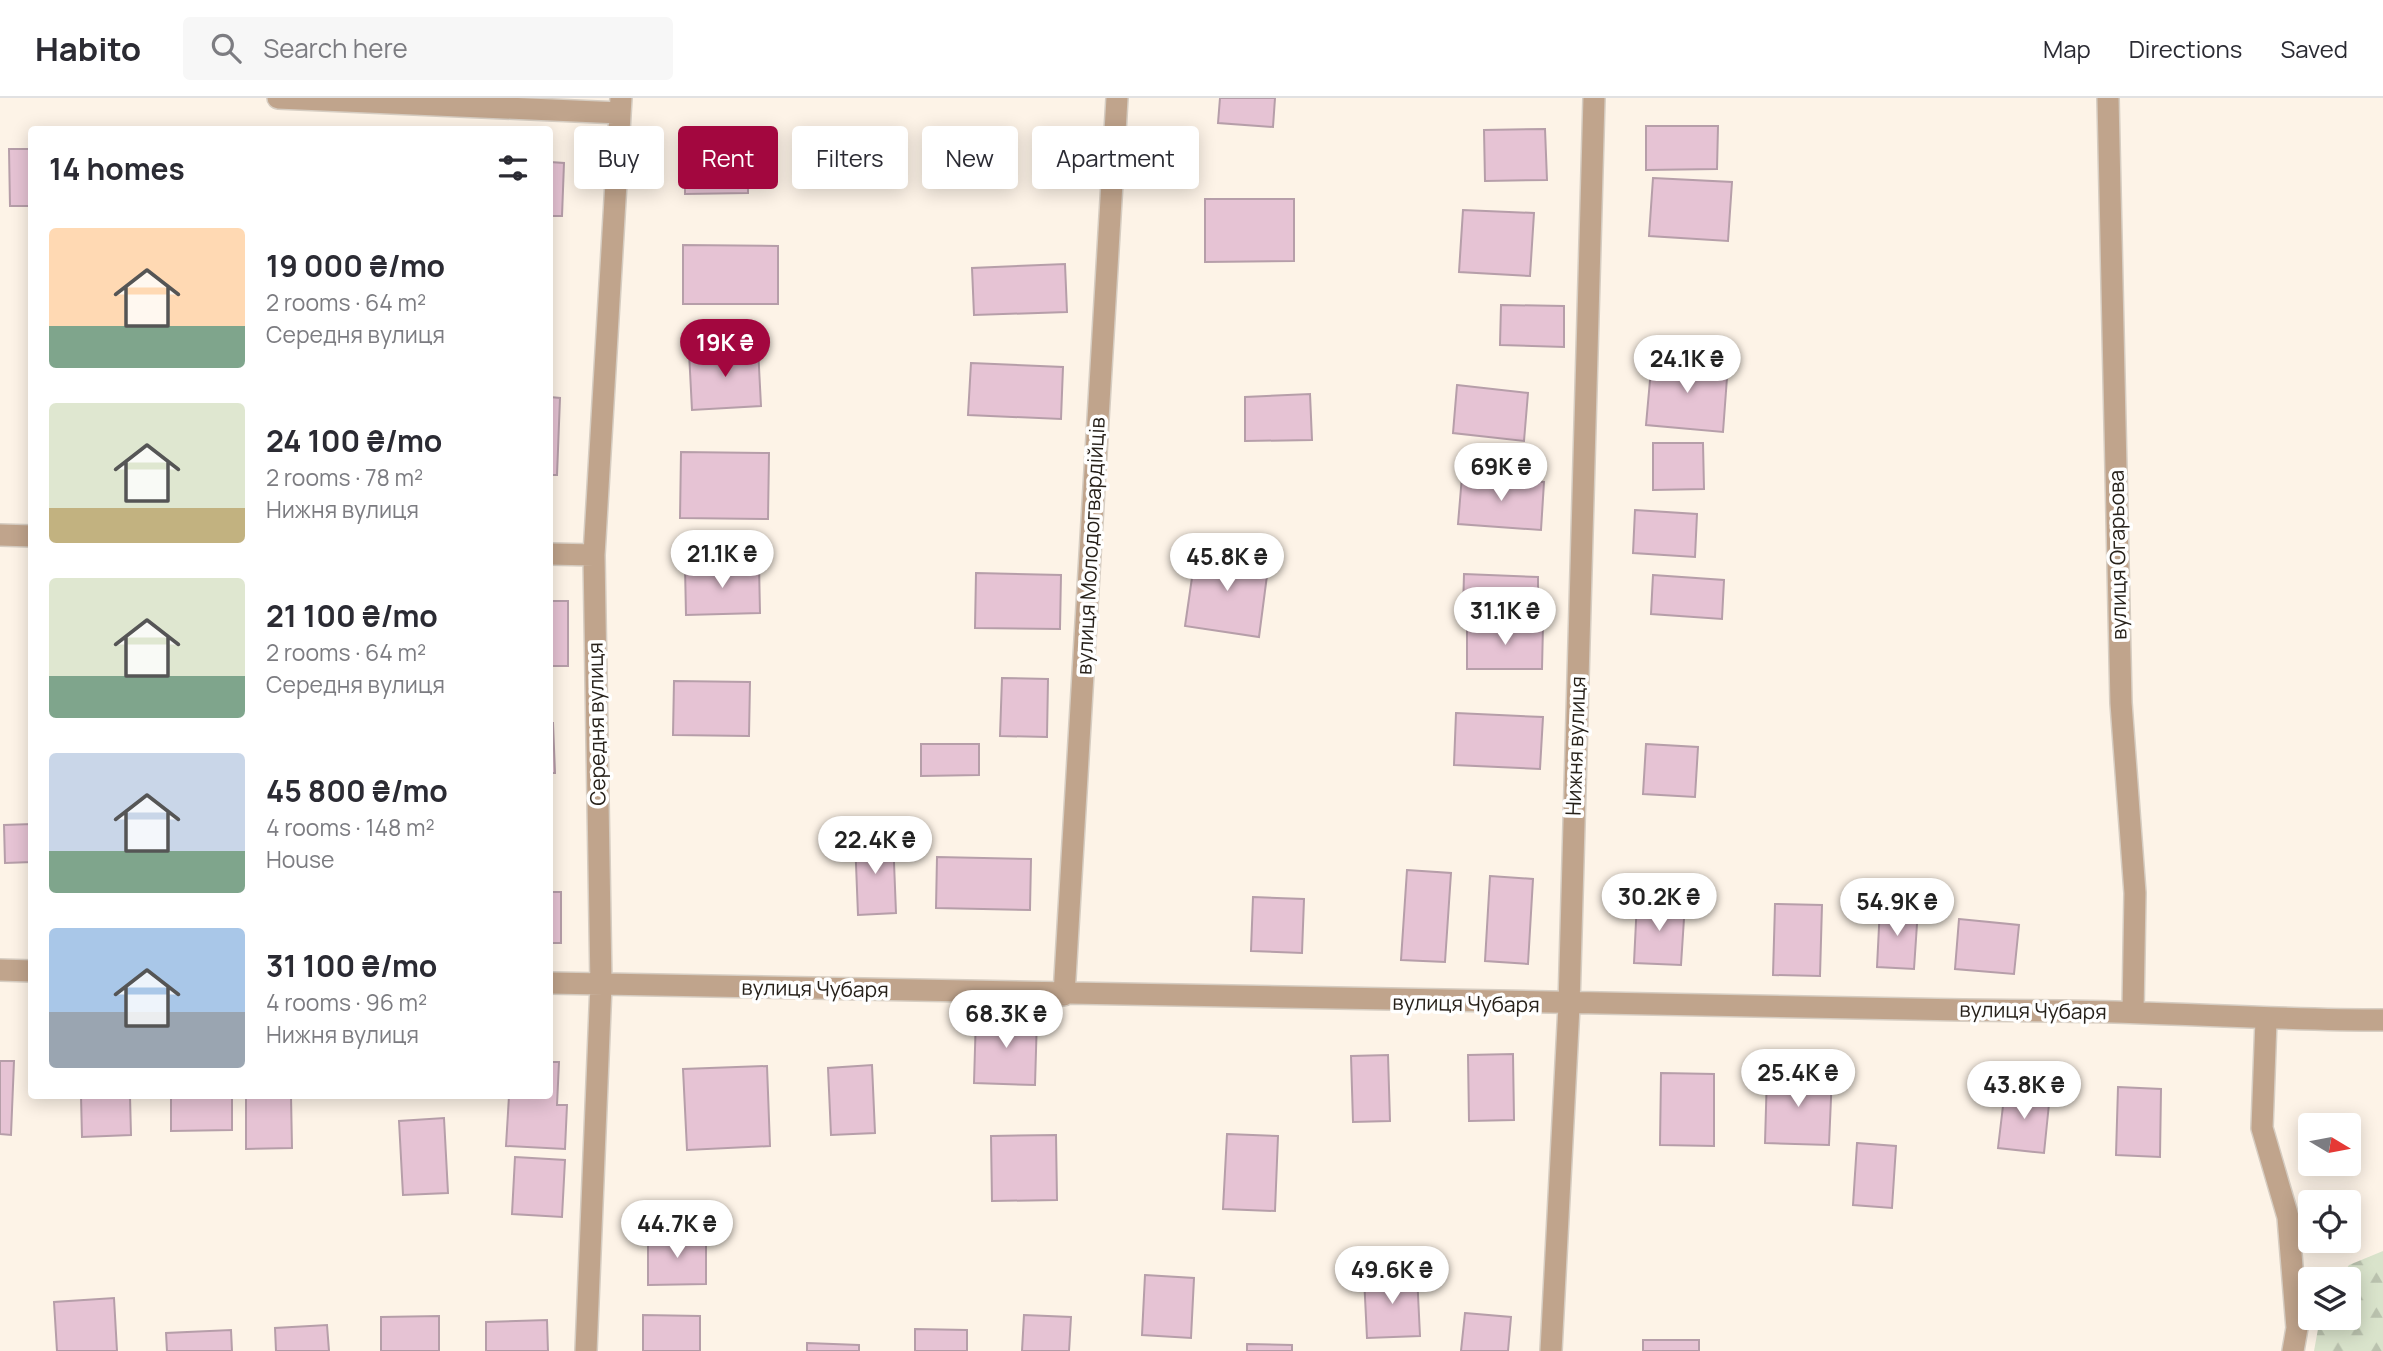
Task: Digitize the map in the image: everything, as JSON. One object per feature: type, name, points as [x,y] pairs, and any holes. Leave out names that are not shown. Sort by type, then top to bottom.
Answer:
[{"type":"street","points":[[278,98],[620,106]]},
{"type":"street","name":"вулиця Молодогвардійців","points":[[1064,995],[1118,98]]},
{"type":"street","name":"Нижня вулиця","points":[[1551,1351],[1569,1006],[1594,98]]},
{"type":"street","name":"вулиця Огарьова","points":[[2108,98],[2121,703],[2135,893],[2133,1012]]},
{"type":"street","name":"Середня вулиця","points":[[586,1351],[601,985],[594,555],[620,106]]},
{"type":"street","points":[[0,535],[28,536]]},
{"type":"street","points":[[553,554],[594,555]]},
{"type":"street","points":[[0,970],[28,971]]},
{"type":"street","name":"вулиця Чубаря","points":[[553,984],[1569,1006],[2133,1012],[2266,1020],[2383,1020]]},
{"type":"street","points":[[2266,1020],[2262,1128],[2288,1217],[2297,1328],[2293,1351]]},
{"type":"green space","points":[[2383,1251],[2383,1351],[2314,1351],[2318,1330],[2361,1330],[2361,1267],[2348,1267]]},
{"type":"building","points":[[1220,98],[1275,98],[1273,127],[1218,123]]},
{"type":"building","points":[[1646,126],[1718,126],[1717,169],[1646,170]]},
{"type":"building","points":[[1545,129],[1547,180],[1485,181],[1484,130]]},
{"type":"building","points":[[9,149],[28,149],[28,206],[10,206]]},
{"type":"building","points":[[553,162],[564,163],[562,216],[553,216]]},
{"type":"building","points":[[1653,178],[1732,182],[1728,241],[1649,236]]},
{"type":"building","points":[[685,189],[748,189],[748,193],[685,194]]},
{"type":"building","points":[[1205,199],[1294,199],[1294,261],[1205,262]]},
{"type":"building","points":[[1463,210],[1534,213],[1530,276],[1459,272]]},
{"type":"building","points":[[683,245],[778,246],[778,304],[683,304]]},
{"type":"building","points":[[1065,264],[1067,312],[974,315],[972,268]]},
{"type":"building","points":[[1501,305],[1564,306],[1564,347],[1500,345]]},
{"type":"building","points":[[758,348],[761,406],[692,410],[689,352]]},
{"type":"building","points":[[1652,358],[1728,364],[1723,432],[1646,425]]},
{"type":"building","points":[[971,363],[1063,367],[1061,419],[968,415]]},
{"type":"building","points":[[1457,385],[1528,393],[1524,441],[1453,433]]},
{"type":"building","points":[[1310,394],[1312,440],[1245,441],[1245,397]]},
{"type":"building","points":[[553,397],[560,398],[557,475],[553,475]]},
{"type":"building","points":[[1653,443],[1703,443],[1704,489],[1653,490]]},
{"type":"building","points":[[681,452],[769,453],[768,519],[680,518]]},
{"type":"building","points":[[1462,476],[1544,482],[1541,530],[1458,524]]},
{"type":"building","points":[[1635,510],[1697,514],[1695,557],[1633,553]]},
{"type":"building","points":[[1196,550],[1269,560],[1259,637],[1185,626]]},
{"type":"building","points":[[759,565],[760,613],[686,615],[685,567]]},
{"type":"building","points":[[976,573],[1061,575],[1060,629],[975,628]]},
{"type":"building","points":[[1464,574],[1538,577],[1538,612],[1463,610]]},
{"type":"building","points":[[1653,575],[1724,580],[1722,619],[1651,614]]},
{"type":"building","points":[[553,601],[568,601],[568,666],[553,666]]},
{"type":"building","points":[[1467,625],[1543,625],[1542,669],[1467,669]]},
{"type":"building","points":[[1002,678],[1048,679],[1047,737],[1000,736]]},
{"type":"building","points":[[674,681],[750,682],[749,736],[673,735]]},
{"type":"building","points":[[1456,713],[1543,717],[1540,769],[1454,765]]},
{"type":"building","points":[[553,723],[555,773],[553,773]]},
{"type":"building","points":[[921,744],[979,744],[979,775],[921,776]]},
{"type":"building","points":[[1646,744],[1698,747],[1695,797],[1643,794]]},
{"type":"building","points":[[28,824],[28,862],[5,863],[4,825]]},
{"type":"building","points":[[893,837],[896,913],[858,915],[855,839]]},
{"type":"building","points":[[937,857],[1031,859],[1030,910],[936,908]]},
{"type":"building","points":[[1407,870],[1451,873],[1445,962],[1401,960]]},
{"type":"building","points":[[1490,876],[1533,879],[1528,964],[1485,961]]},
{"type":"building","points":[[553,892],[561,892],[561,943],[553,943]]},
{"type":"building","points":[[1253,897],[1304,899],[1302,953],[1251,951]]},
{"type":"building","points":[[1637,901],[1685,903],[1681,965],[1634,963]]},
{"type":"building","points":[[1775,904],[1822,905],[1820,976],[1773,975]]},
{"type":"building","points":[[1880,907],[1918,909],[1914,969],[1877,967]]},
{"type":"building","points":[[1959,919],[2019,925],[2014,974],[1955,969]]},
{"type":"building","points":[[976,1015],[1037,1017],[1035,1085],[974,1083]]},
{"type":"building","points":[[1513,1054],[1514,1120],[1469,1121],[1468,1055]]},
{"type":"building","points":[[1388,1055],[1390,1121],[1353,1122],[1351,1056]]},
{"type":"building","points":[[0,1061],[14,1061],[11,1135],[0,1134]]},
{"type":"building","points":[[553,1062],[559,1062],[557,1105],[567,1105],[565,1149],[506,1146],[509,1099],[553,1099]]},
{"type":"building","points":[[872,1065],[875,1133],[831,1135],[828,1068]]},
{"type":"building","points":[[767,1066],[770,1146],[687,1150],[683,1069]]},
{"type":"building","points":[[1661,1073],[1714,1074],[1714,1146],[1660,1145]]},
{"type":"building","points":[[1767,1073],[1832,1075],[1829,1145],[1765,1143]]},
{"type":"building","points":[[2118,1087],[2161,1089],[2160,1157],[2116,1155]]},
{"type":"building","points":[[2005,1089],[2050,1094],[2044,1153],[1998,1148]]},
{"type":"building","points":[[81,1099],[130,1099],[131,1135],[82,1137]]},
{"type":"building","points":[[171,1099],[232,1099],[232,1130],[171,1131]]},
{"type":"building","points":[[246,1099],[291,1099],[292,1148],[246,1149]]},
{"type":"building","points":[[444,1118],[448,1193],[403,1195],[399,1121]]},
{"type":"building","points":[[1227,1134],[1278,1136],[1275,1211],[1223,1209]]},
{"type":"building","points":[[1056,1135],[1057,1200],[992,1201],[991,1136]]},
{"type":"building","points":[[1857,1143],[1896,1146],[1892,1208],[1853,1205]]},
{"type":"building","points":[[515,1157],[565,1160],[562,1217],[512,1214]]},
{"type":"building","points":[[648,1235],[706,1235],[706,1284],[648,1285]]},
{"type":"building","points":[[1417,1274],[1420,1336],[1367,1338],[1364,1277]]},
{"type":"building","points":[[1145,1275],[1194,1278],[1191,1338],[1142,1335]]},
{"type":"building","points":[[114,1298],[117,1351],[57,1351],[54,1302]]},
{"type":"building","points":[[1465,1313],[1511,1317],[1508,1351],[1461,1351]]},
{"type":"building","points":[[643,1315],[700,1316],[700,1351],[643,1351]]},
{"type":"building","points":[[1024,1315],[1071,1317],[1069,1351],[1022,1351]]},
{"type":"building","points":[[439,1316],[439,1351],[381,1351],[381,1317]]},
{"type":"building","points":[[547,1320],[548,1351],[486,1351],[486,1322]]},
{"type":"building","points":[[327,1325],[329,1351],[276,1351],[275,1328]]},
{"type":"building","points":[[915,1329],[967,1330],[967,1351],[915,1351]]},
{"type":"building","points":[[231,1330],[232,1351],[167,1351],[166,1333]]},
{"type":"building","points":[[1643,1340],[1699,1340],[1699,1351],[1643,1351]]},
{"type":"building","points":[[807,1343],[859,1345],[859,1351],[807,1351]]},
{"type":"building","points":[[1247,1344],[1292,1345],[1292,1351],[1247,1351]]}]
